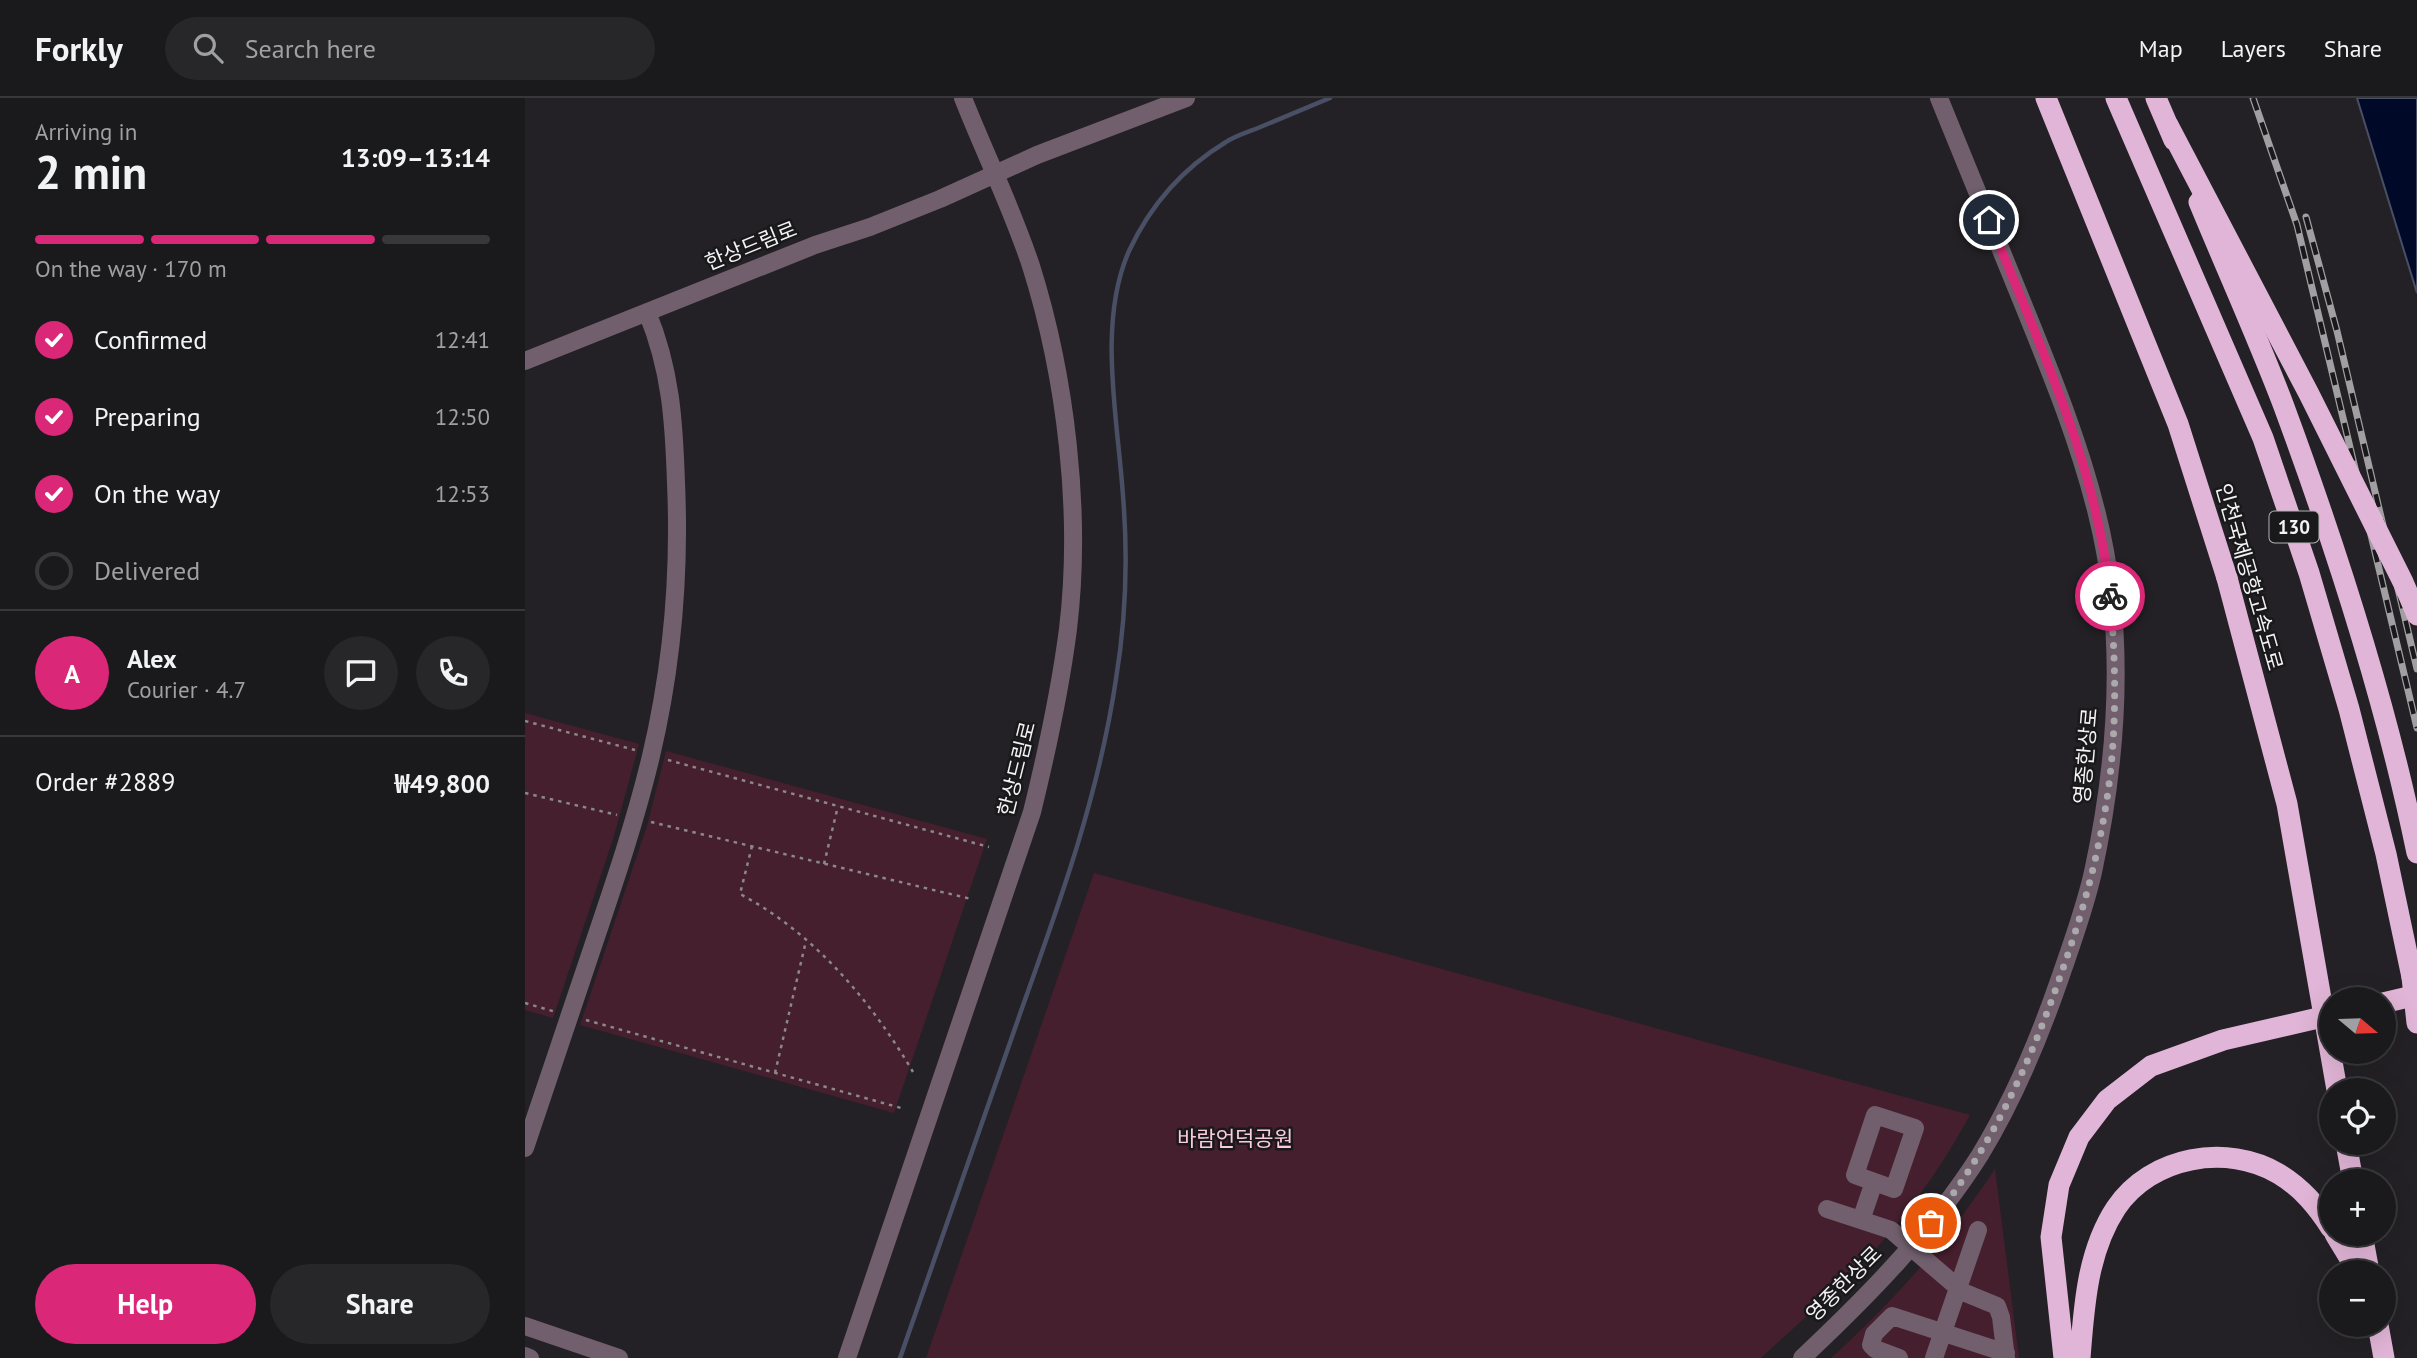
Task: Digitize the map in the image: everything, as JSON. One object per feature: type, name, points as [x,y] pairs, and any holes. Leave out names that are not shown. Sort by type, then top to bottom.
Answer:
[{"type":"highway","name":"인천국제공항고속도로","points":[[2046,98],[2178,424],[2227,579],[2287,804],[2335,1078]]},
{"type":"highway","name":"130","points":[[2116,98],[2263,438],[2309,573],[2349,709],[2386,854],[2411,976],[2417,1023]]},
{"type":"highway","name":"130","points":[[2155,98],[2309,394],[2417,615]]},
{"type":"highway","name":"130","points":[[2168,125],[2282,402],[2334,549],[2372,674],[2417,853]]},
{"type":"highway","points":[[2396,1000],[2417,995]]},
{"type":"highway","points":[[2064,1358],[2052,1237],[2059,1185],[2080,1137],[2107,1100],[2151,1066],[2223,1040],[2319,1018]]},
{"type":"highway","points":[[2080,1358],[2086,1292],[2102,1235],[2117,1207],[2136,1185],[2160,1170],[2188,1159],[2222,1156],[2254,1162],[2279,1174],[2319,1210]]},
{"type":"highway","points":[[2380,1337],[2384,1358]]},
{"type":"street","name":"한상드림로","points":[[847,1358],[1032,811],[1052,731],[1068,627],[1072,551],[1070,481],[1058,382],[1031,266],[963,98]]},
{"type":"street","name":"한상드림로","points":[[525,361],[815,245],[940,200],[1122,121],[1186,98]]},
{"type":"street","name":"영종한상로","points":[[1802,1358],[1878,1286],[1942,1210],[1980,1154],[2016,1089],[2047,1017],[2077,930],[2092,874],[2108,792],[2115,689],[2113,633],[2108,575],[2097,515],[2067,414],[1940,98]]},
{"type":"street","points":[[525,1148],[627,845],[652,755],[664,690],[676,571],[676,470],[666,366],[647,312]]},
{"type":"street","points":[[1861,1220],[1874,1182]]},
{"type":"street","points":[[1827,1209],[1891,1230],[1958,1288],[1997,1306],[2006,1356],[1892,1316],[1874,1334],[1871,1345],[1880,1352],[1899,1358]]},
{"type":"street","points":[[1934,1358],[1978,1230]]},
{"type":"street","points":[[525,1326],[619,1358]]},
{"type":"path","points":[[525,720],[641,752]]},
{"type":"path","points":[[662,758],[989,847]]},
{"type":"path","points":[[525,793],[624,816]]},
{"type":"path","points":[[824,864],[838,806]]},
{"type":"path","points":[[646,821],[971,899]]},
{"type":"path","points":[[752,846],[740,894],[768,912],[831,963],[857,990],[913,1072]]},
{"type":"path","points":[[775,1073],[806,941]]},
{"type":"path","points":[[525,1003],[558,1012]]},
{"type":"path","points":[[580,1018],[901,1108]]},
{"type":"green space","points":[[525,713],[639,744],[614,836],[553,1018],[525,1010]]},
{"type":"green space","points":[[666,751],[987,839],[894,1113],[580,1025],[647,826]]},
{"type":"green space","name":"바람언덕공원","points":[[1094,873],[1970,1115],[1930,1180],[1883,1241],[1848,1278],[1761,1358],[926,1358]]},
{"type":"green space","points":[[1995,1169],[2019,1358],[1831,1358],[1919,1269]]},
{"type":"water","points":[[2357,98],[2417,98],[2417,293]]},
{"type":"waterway","points":[[900,1358],[1064,888],[1089,806],[1109,722],[1122,633],[1126,565],[1125,519],[1112,372],[1114,309],[1119,279],[1137,234],[1169,189],[1182,176],[1210,152],[1233,138],[1330,98]]},
{"type":"railway","points":[[2253,98],[2297,225],[2417,728]]},
{"type":"railway","points":[[2306,217],[2337,331],[2417,669]]},
{"type":"way so far","points":[[1931,1223],[1980,1154],[2011,1099],[2047,1017],[2077,930],[2092,874],[2108,792],[2115,689],[2110,596]]},
{"type":"route","points":[[1989,220],[2067,414],[2097,515],[2110,596]]}]
